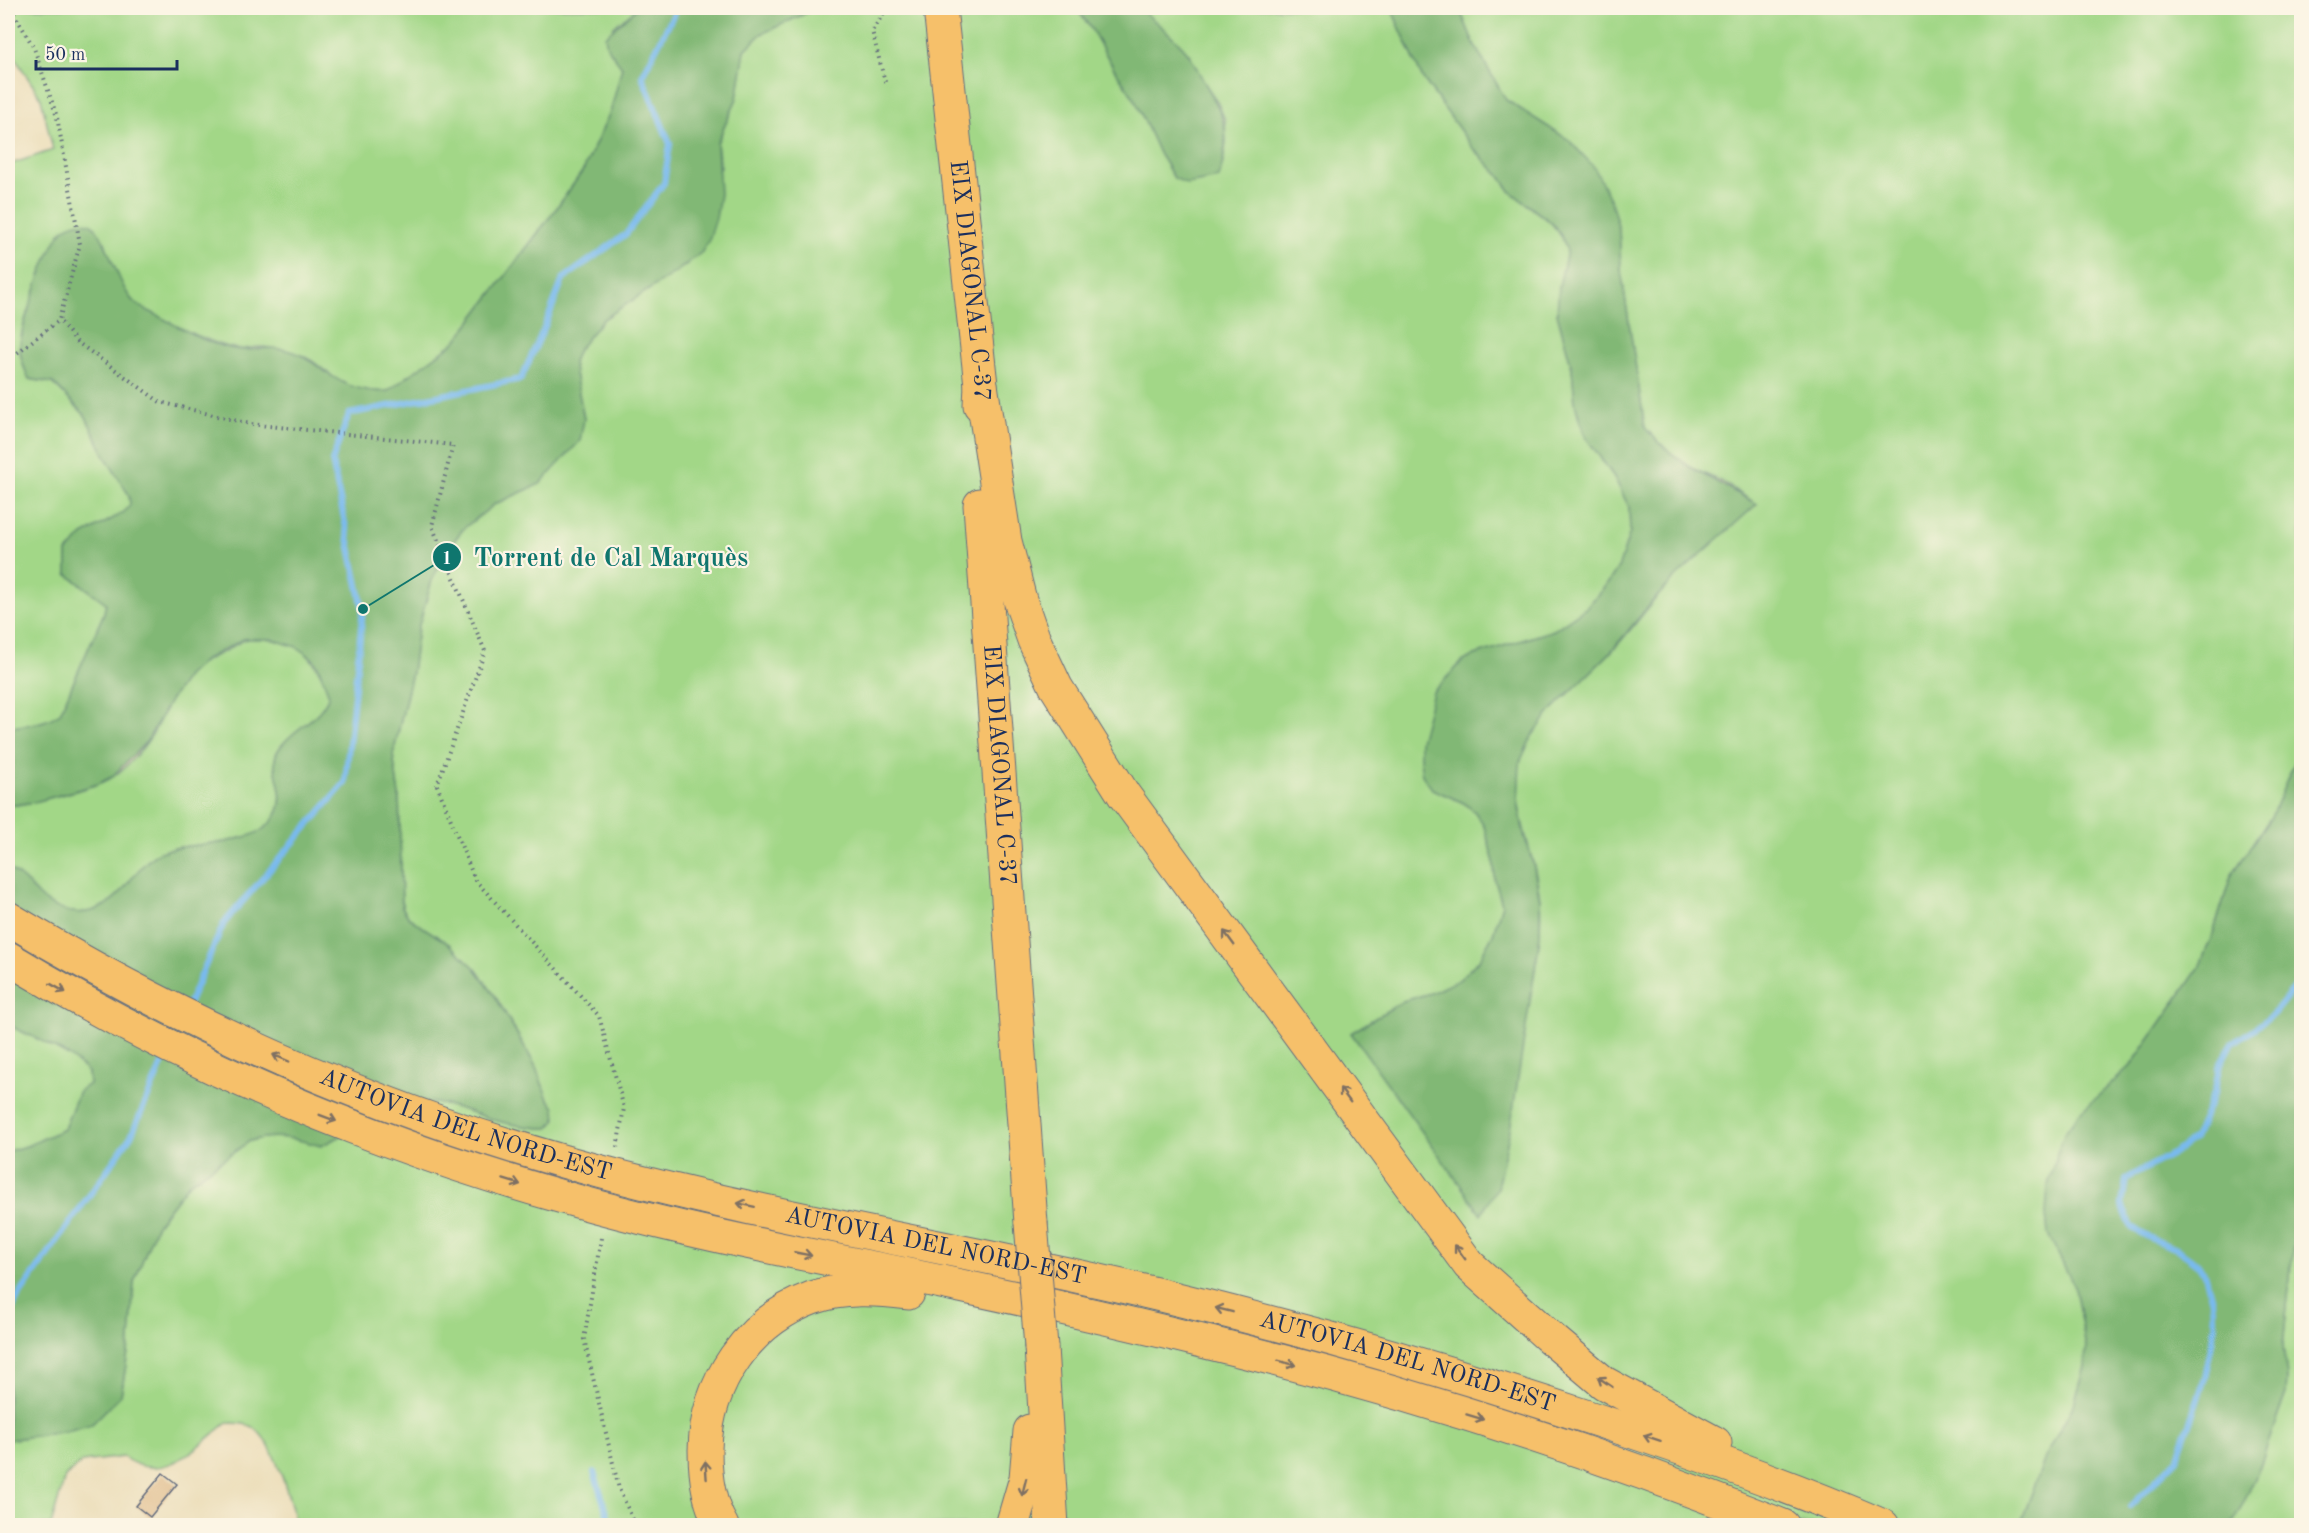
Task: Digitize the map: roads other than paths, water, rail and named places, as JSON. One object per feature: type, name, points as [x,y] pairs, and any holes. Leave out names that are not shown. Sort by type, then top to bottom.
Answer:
[{"type":"highway","name":"EIX DIAGONAL C-37","points":[[940,8],[981,385],[977,459],[1053,1526]]},
{"type":"highway","points":[[981,385],[1010,561],[1020,600],[1056,687],[1124,795],[1469,1265],[1604,1383],[1804,1491]]},
{"type":"highway","name":"AUTOVIA DEL NORD-EST","points":[[8,918],[86,964],[163,1004],[259,1049],[399,1107],[558,1160],[696,1195],[1172,1297],[1355,1344],[1499,1387],[1804,1491],[1883,1526]]},
{"type":"highway","name":"AUTOVIA DEL NORD-EST","points":[[8,958],[120,1022],[212,1068],[317,1113],[411,1149],[492,1176],[562,1197],[664,1223],[1210,1343],[1379,1387],[1509,1428],[1694,1491],[1783,1526]]},
{"type":"highway","points":[[722,1526],[708,1491],[705,1430],[725,1372],[744,1345],[765,1324],[793,1307],[814,1298],[862,1290],[884,1290],[931,1296],[1163,1346],[1210,1343]]},
{"type":"highway","points":[[1012,1526],[1026,1478],[1030,1436],[1030,1393],[1042,1358]]},
{"type":"waterway","points":[[188,1005],[224,923],[345,783],[363,609],[332,461],[349,414],[521,379],[563,279],[626,234],[664,183],[670,144],[642,76],[677,8]]},
{"type":"waterway","points":[[2130,1506],[2177,1459],[2205,1378],[2215,1327],[2206,1277],[2198,1264],[2177,1249],[2132,1228],[2122,1205],[2126,1179],[2194,1139],[2215,1091],[2219,1067],[2231,1044],[2273,1014],[2302,978]]},
{"type":"waterway","points":[[8,1318],[18,1297],[131,1136],[166,1055]]},
{"type":"waterway","points":[[594,1472],[611,1526]]},
{"type":"place","name":"Torrent de Cal Marquès","points":[[363,609]]}]
